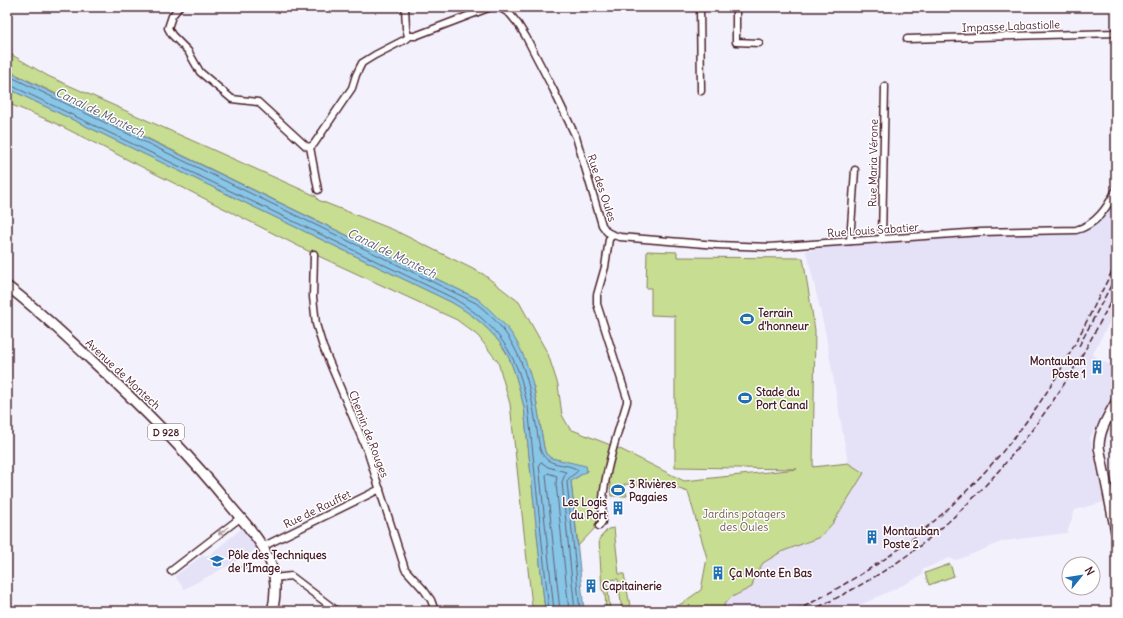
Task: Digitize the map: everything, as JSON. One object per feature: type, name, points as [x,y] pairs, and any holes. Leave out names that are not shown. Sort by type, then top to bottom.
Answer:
[{"type":"main road","name":"Avenue de Montech","points":[[7,286],[34,307],[136,401],[182,448],[212,483],[268,556],[274,578],[275,590],[272,611]]},
{"type":"main road","points":[[1116,402],[1101,431],[1099,447],[1116,532]]},
{"type":"street","points":[[179,7],[172,16],[168,28],[172,35],[188,51],[200,72],[232,99],[258,102],[306,146],[310,147]]},
{"type":"street","points":[[405,7],[408,36]]},
{"type":"street","points":[[408,36],[415,36],[490,7]]},
{"type":"street","name":"Rue des Oules","points":[[499,7],[510,14],[518,24],[553,89],[576,137],[602,225],[607,232],[613,235],[609,239],[605,267],[597,294],[597,304],[627,398],[607,470],[603,491],[602,522],[600,526]]},
{"type":"street","points":[[700,7],[701,91]]},
{"type":"street","points":[[736,7],[736,42],[759,43]]},
{"type":"street","name":"Impasse Labastiolle","points":[[908,39],[1116,33]]},
{"type":"street","points":[[310,147],[314,144],[352,88],[362,63],[397,45],[408,38],[408,36]]},
{"type":"street","name":"Rue Maria Vérone","points":[[882,239],[885,86]]},
{"type":"street","points":[[310,147],[318,190]]},
{"type":"street","points":[[850,241],[855,170]]},
{"type":"street","name":"Rue Louis Sabatier","points":[[613,235],[620,237],[719,246],[769,246],[981,232],[1076,230],[1091,224],[1098,218],[1116,190]]},
{"type":"street","name":"Chemin de Rouges","points":[[314,254],[313,297],[316,324],[323,347],[368,453],[405,569],[424,590],[431,600],[435,611]]},
{"type":"street","name":"Rue de Rauffet","points":[[262,547],[380,490]]},
{"type":"street","points":[[171,571],[240,518]]},
{"type":"street","points":[[274,578],[291,576],[337,611]]},
{"type":"shaded area","points":[[1115,197],[1116,310],[1092,355],[1114,367],[1116,371],[1116,388],[1090,438],[1104,502],[1075,510],[1067,533],[1004,541],[960,559],[954,560],[949,558],[922,570],[923,574],[910,582],[847,611],[724,611],[724,604],[732,597],[752,587],[754,578],[763,563],[781,552],[819,537],[864,472],[848,463],[825,331],[808,258],[805,251],[850,244],[966,235],[1083,231],[1095,225],[1104,215]]},
{"type":"shaded area","name":"Pôle des Techniques de l'Image","points":[[241,529],[257,548],[247,556],[184,589],[175,576],[203,555],[209,555]]},
{"type":"green space","points":[[7,52],[48,76],[316,196],[318,200],[394,230],[483,274],[519,302],[548,354],[558,385],[562,415],[570,429],[613,446],[601,488],[596,527],[578,546],[571,481],[587,471],[586,467],[551,458],[546,454],[534,387],[478,299],[7,70]]},
{"type":"green space","points":[[7,88],[451,302],[474,317],[488,330],[501,344],[509,358],[524,407],[545,611],[532,611],[510,404],[498,362],[478,336],[457,320],[314,254],[53,122],[7,103]]},
{"type":"green space","name":"Stade du Port Canal","points":[[647,251],[677,252],[677,257],[803,258],[815,330],[813,467],[848,463],[864,473],[833,523],[820,537],[781,552],[763,563],[754,578],[752,587],[732,597],[724,604],[725,611],[664,611],[671,605],[675,608],[701,590],[707,558],[688,492],[679,489],[624,484],[627,496],[611,496],[610,483],[604,482],[614,446],[684,481],[797,469],[675,467],[675,316],[651,315],[651,288],[646,288]]},
{"type":"green space","points":[[614,528],[619,574],[624,574],[631,611],[622,611],[618,579],[607,580],[610,611],[606,611],[605,593],[602,590],[599,539],[608,529]]},
{"type":"green space","points":[[950,564],[954,576],[929,585],[925,573]]},
{"type":"water","points":[[7,71],[478,299],[490,310],[509,330],[524,357],[533,387],[546,454],[551,458],[586,466],[587,471],[571,481],[584,611],[545,611],[524,407],[509,358],[501,344],[488,330],[474,317],[451,302],[7,88]]},
{"type":"waterway","points":[[235,566],[255,570],[266,569]]},
{"type":"railway","points":[[796,611],[846,583],[895,552],[939,517],[980,477],[1017,433],[1050,387],[1076,342],[1116,264]]},
{"type":"railway","points":[[1079,346],[1116,276]]},
{"type":"railway","points":[[810,611],[857,587],[902,559],[926,541],[971,500],[1013,454],[1050,406],[1080,359],[1116,291]]},
{"type":"place","name":"Terrain d'honneur","points":[[747,319]]},
{"type":"place","name":"Montauban Poste 1","points":[[1097,367]]},
{"type":"place","name":"Stade du Port Canal","points":[[745,398]]},
{"type":"place","name":"3 Rivières Pagaies","points":[[618,490]]},
{"type":"place","name":"Les Logis du Port","points":[[618,508]]},
{"type":"place","name":"Montauban Poste 2","points":[[872,537]]},
{"type":"place","name":"Pôle des Techniques de l'Image","points":[[217,561]]},
{"type":"place","name":"Ça Monte En Bas","points":[[718,573]]},
{"type":"place","name":"Capitainerie","points":[[591,586]]},
{"type":"water label","name":"Canal de Montech","points":[[100,112]]},
{"type":"water label","name":"Canal de Montech","points":[[392,253]]},
{"type":"park label","name":"Jardins potagers des Oules","points":[[744,520]]}]
